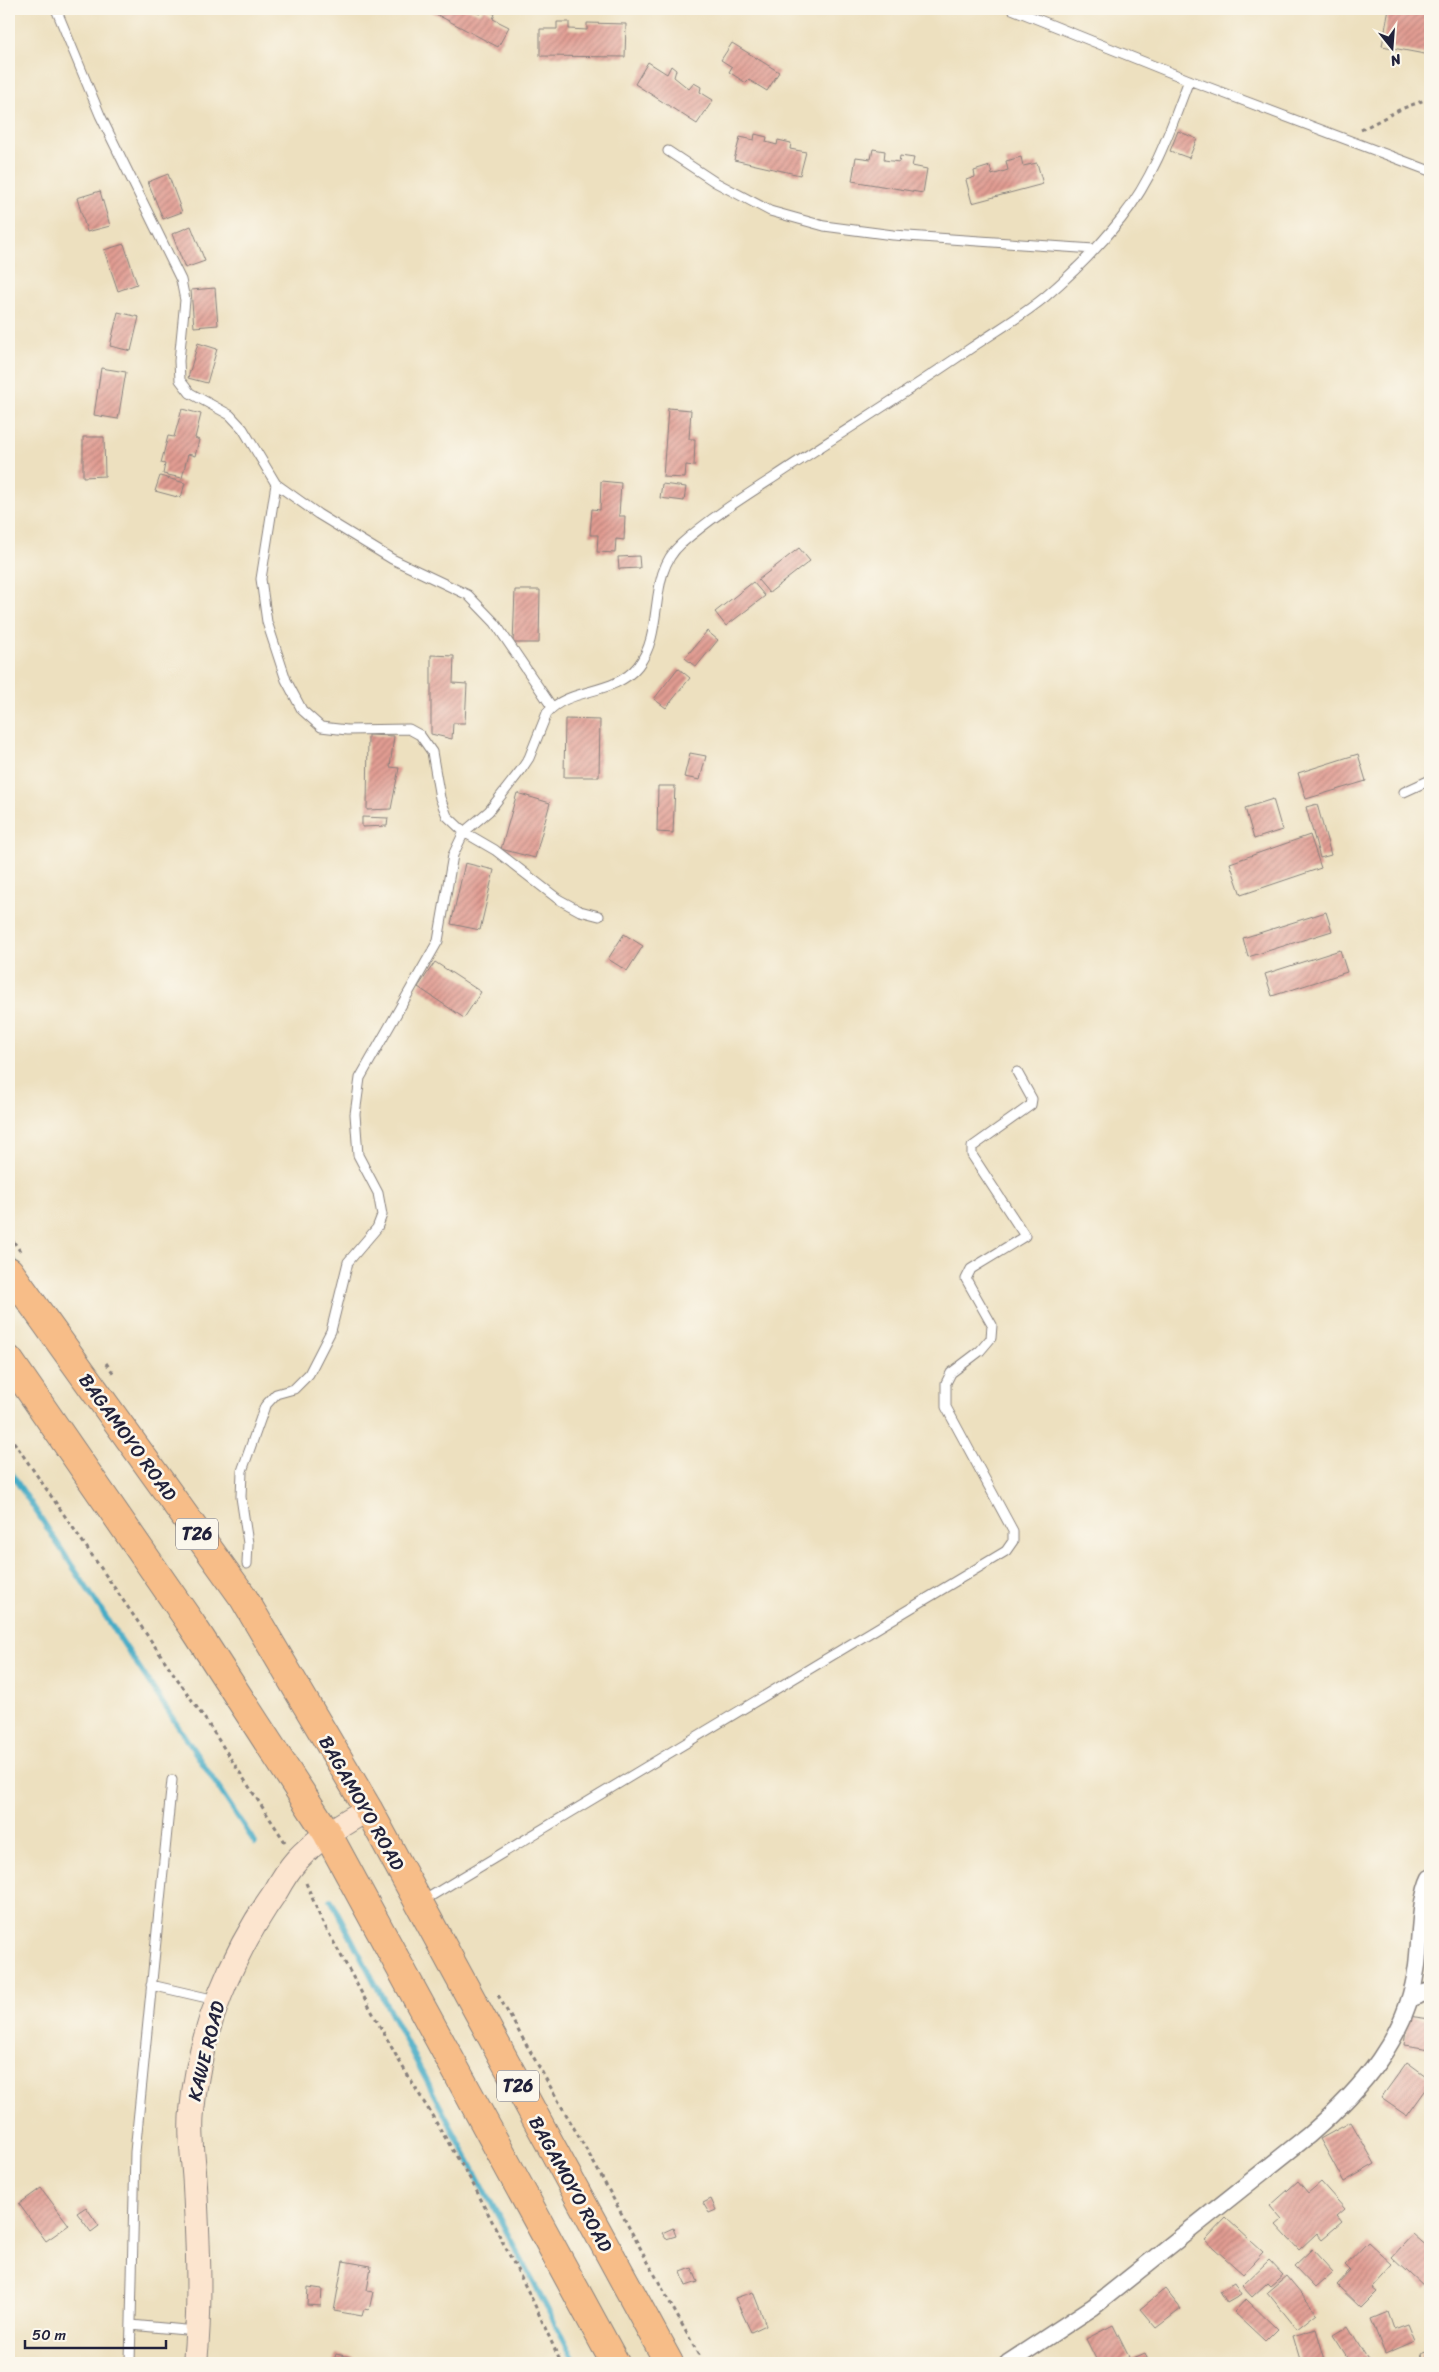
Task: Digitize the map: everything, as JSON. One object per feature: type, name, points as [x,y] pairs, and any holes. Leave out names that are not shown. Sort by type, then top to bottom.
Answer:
[{"type":"highway","name":"BAGAMOYO ROAD","points":[[9,1271],[243,1597],[368,1809],[670,2363]]},
{"type":"highway","name":"T26","points":[[9,1360],[192,1625],[327,1833],[615,2363]]},
{"type":"main road","name":"KAWE ROAD","points":[[195,2363],[199,2331],[192,2112],[201,2057],[217,2000],[234,1961],[261,1911],[297,1860],[327,1833],[368,1809]]},
{"type":"street","points":[[1008,2363],[1093,2306],[1331,2116],[1372,2073],[1390,2042],[1411,1998],[1417,1968],[1423,1907],[1430,1878]]},
{"type":"street","points":[[1411,1998],[1430,1991]]},
{"type":"lane","points":[[56,9],[100,114],[181,280],[185,300],[179,361],[180,380],[190,393],[230,415],[243,429],[276,484],[318,514],[392,559],[468,595],[495,622],[552,707]]},
{"type":"lane","points":[[1012,9],[1027,11],[1189,80],[1430,171]]},
{"type":"lane","points":[[247,1564],[248,1543],[241,1497],[242,1471],[265,1406],[276,1394],[294,1389],[309,1374],[331,1331],[348,1262],[377,1228],[382,1215],[378,1193],[358,1155],[355,1114],[360,1078],[438,941],[453,855],[464,832],[489,811],[521,770],[529,758],[547,713],[552,707],[563,701],[610,686],[638,666],[649,645],[656,618],[662,571],[670,555],[681,544],[729,507],[923,381],[1045,297],[1094,249],[1122,218],[1161,155],[1189,80]]},
{"type":"lane","points":[[668,150],[715,182],[770,211],[824,226],[893,235],[1094,249]]},
{"type":"lane","points":[[276,484],[261,579],[267,622],[286,680],[302,710],[321,727],[347,730],[409,729],[420,735],[429,744],[434,759],[442,808],[447,816],[464,832],[495,850],[558,899],[580,911],[599,916]]},
{"type":"lane","points":[[1404,792],[1430,780]]},
{"type":"lane","points":[[419,1904],[1006,1551],[1013,1541],[1013,1531],[946,1407],[946,1383],[951,1373],[980,1351],[991,1338],[992,1325],[966,1279],[972,1269],[1025,1236],[972,1155],[972,1147],[1031,1105],[1032,1099],[1017,1072]]},
{"type":"lane","points":[[130,2363],[135,2152],[172,1780]]},
{"type":"lane","points":[[151,1985],[217,2000]]},
{"type":"lane","points":[[131,2324],[199,2331]]},
{"type":"path","points":[[1346,140],[1376,121],[1430,98]]},
{"type":"building","points":[[434,9],[468,9],[480,14],[484,9],[495,14],[493,19],[509,27],[498,47],[432,12]]},
{"type":"building","points":[[1389,9],[1430,9],[1430,55],[1382,46]]},
{"type":"building","points":[[557,22],[569,22],[569,29],[587,30],[587,23],[626,24],[625,57],[540,56],[540,29],[557,29]]},
{"type":"building","points":[[732,43],[779,72],[767,91],[749,80],[746,83],[729,72],[732,67],[721,60]]},
{"type":"building","points":[[648,62],[667,74],[671,66],[676,70],[674,77],[689,89],[694,83],[701,87],[700,92],[713,100],[697,124],[635,84]]},
{"type":"building","points":[[1178,131],[1197,139],[1189,158],[1170,151]]},
{"type":"building","points":[[755,134],[767,137],[766,142],[777,145],[778,140],[791,143],[790,149],[806,152],[800,175],[734,160],[740,137],[754,140]]},
{"type":"building","points":[[873,149],[885,151],[884,160],[899,162],[900,156],[914,158],[912,166],[927,169],[923,193],[852,181],[856,157],[871,159]]},
{"type":"building","points":[[1021,157],[1023,166],[1037,163],[1043,184],[972,203],[966,180],[975,177],[974,171],[990,166],[992,175],[1008,170],[1006,161]]},
{"type":"building","points":[[168,174],[182,212],[163,219],[148,182]]},
{"type":"building","points":[[100,191],[110,226],[87,232],[77,198]]},
{"type":"building","points":[[191,226],[205,261],[185,268],[172,234]]},
{"type":"building","points":[[124,244],[137,284],[118,291],[104,250]]},
{"type":"building","points":[[215,288],[218,325],[194,327],[191,290]]},
{"type":"building","points":[[118,312],[139,317],[131,351],[110,346]]},
{"type":"building","points":[[198,343],[217,349],[207,383],[188,378]]},
{"type":"building","points":[[101,368],[126,372],[118,419],[94,415]]},
{"type":"building","points":[[668,408],[691,410],[689,439],[695,439],[694,466],[686,465],[685,478],[663,477]]},
{"type":"building","points":[[182,409],[201,414],[195,438],[199,440],[195,456],[188,454],[182,478],[163,474],[165,464],[161,463],[168,436],[174,437]]},
{"type":"building","points":[[83,437],[104,437],[105,476],[83,477]]},
{"type":"building","points":[[160,476],[185,483],[181,498],[155,491]]},
{"type":"building","points":[[601,481],[621,483],[619,516],[625,516],[624,540],[616,539],[615,553],[597,552],[598,535],[590,535],[592,509],[600,510]]},
{"type":"building","points":[[662,484],[686,487],[684,501],[660,498]]},
{"type":"building","points":[[799,548],[810,561],[769,593],[758,580]]},
{"type":"building","points":[[639,556],[640,568],[619,569],[618,557]]},
{"type":"building","points":[[753,582],[765,596],[726,626],[715,612]]},
{"type":"building","points":[[515,590],[540,590],[539,643],[513,643]]},
{"type":"building","points":[[707,631],[718,640],[696,667],[685,658]]},
{"type":"building","points":[[431,655],[454,656],[453,683],[467,684],[465,723],[453,723],[452,739],[431,734]]},
{"type":"building","points":[[678,668],[690,678],[666,708],[654,699]]},
{"type":"building","points":[[565,719],[600,720],[599,777],[564,777]]},
{"type":"building","points":[[368,735],[394,736],[390,767],[399,768],[391,809],[367,810]]},
{"type":"building","points":[[690,753],[706,756],[700,780],[684,777]]},
{"type":"building","points":[[1358,754],[1366,781],[1306,799],[1298,773]]},
{"type":"building","points":[[658,786],[675,786],[673,833],[657,832]]},
{"type":"building","points":[[517,793],[550,803],[535,858],[501,849]]},
{"type":"building","points":[[1273,799],[1282,830],[1254,839],[1245,808]]},
{"type":"building","points":[[1317,804],[1331,855],[1320,858],[1306,807]]},
{"type":"building","points":[[362,817],[388,818],[387,826],[362,827]]},
{"type":"building","points":[[1310,835],[1321,868],[1241,895],[1230,863]]},
{"type":"building","points":[[465,863],[494,870],[480,930],[451,924]]},
{"type":"building","points":[[1326,912],[1332,931],[1248,957],[1243,938]]},
{"type":"building","points":[[624,934],[643,946],[627,971],[608,959]]},
{"type":"building","points":[[1340,950],[1347,972],[1272,996],[1265,974]]},
{"type":"building","points":[[435,962],[481,992],[464,1018],[418,987]]},
{"type":"building","points":[[1408,2016],[1430,2019],[1430,2049],[1404,2045]]},
{"type":"building","points":[[1407,2062],[1430,2079],[1430,2084],[1407,2116],[1381,2098]]},
{"type":"building","points":[[1351,2122],[1375,2164],[1344,2182],[1320,2139]]},
{"type":"building","points":[[1298,2181],[1308,2193],[1321,2182],[1345,2209],[1337,2216],[1342,2222],[1322,2239],[1317,2233],[1299,2250],[1276,2225],[1282,2220],[1270,2206]]},
{"type":"building","points":[[41,2188],[69,2225],[46,2241],[19,2204]]},
{"type":"building","points":[[711,2199],[716,2210],[709,2213],[703,2203]]},
{"type":"building","points":[[86,2207],[99,2226],[91,2232],[77,2213]]},
{"type":"building","points":[[1226,2218],[1263,2252],[1243,2274],[1205,2240]]},
{"type":"building","points":[[673,2228],[676,2236],[666,2239],[662,2233]]},
{"type":"building","points":[[1413,2234],[1430,2249],[1430,2283],[1425,2288],[1392,2257]]},
{"type":"building","points":[[1368,2242],[1393,2265],[1372,2288],[1377,2292],[1361,2308],[1337,2285],[1350,2271],[1345,2266]]},
{"type":"building","points":[[1312,2249],[1333,2272],[1315,2288],[1294,2266]]},
{"type":"building","points":[[1269,2260],[1283,2275],[1270,2286],[1267,2283],[1252,2297],[1242,2286]]},
{"type":"building","points":[[343,2261],[371,2266],[367,2291],[373,2292],[369,2310],[364,2309],[362,2316],[334,2311]]},
{"type":"building","points":[[692,2268],[698,2282],[686,2286],[681,2272]]},
{"type":"building","points":[[1286,2276],[1317,2313],[1297,2329],[1267,2292]]},
{"type":"building","points":[[1234,2283],[1241,2295],[1227,2303],[1220,2291]]},
{"type":"building","points":[[308,2287],[322,2289],[321,2306],[307,2305]]},
{"type":"building","points":[[1165,2289],[1181,2309],[1156,2328],[1140,2309]]},
{"type":"building","points":[[753,2292],[766,2325],[751,2332],[735,2298]]},
{"type":"building","points":[[1246,2299],[1277,2329],[1265,2341],[1234,2312]]},
{"type":"building","points":[[1388,2312],[1394,2329],[1408,2324],[1415,2341],[1385,2354],[1371,2319]]},
{"type":"building","points":[[1113,2325],[1129,2357],[1118,2363],[1098,2363],[1086,2339]]},
{"type":"building","points":[[1348,2326],[1370,2363],[1351,2363],[1333,2335]]},
{"type":"building","points":[[1316,2329],[1326,2363],[1301,2363],[1293,2336]]},
{"type":"building","points":[[1430,2350],[1430,2363],[1425,2363],[1421,2353]]},
{"type":"building","points":[[1145,2353],[1149,2363],[1122,2363]]},
{"type":"building","points":[[336,2354],[354,2358],[353,2363],[333,2363]]},
{"type":"waterway","points":[[9,1254],[16,1264]]},
{"type":"waterway","points":[[9,1470],[255,1843]]},
{"type":"waterway","points":[[331,1900],[576,2363]]}]
